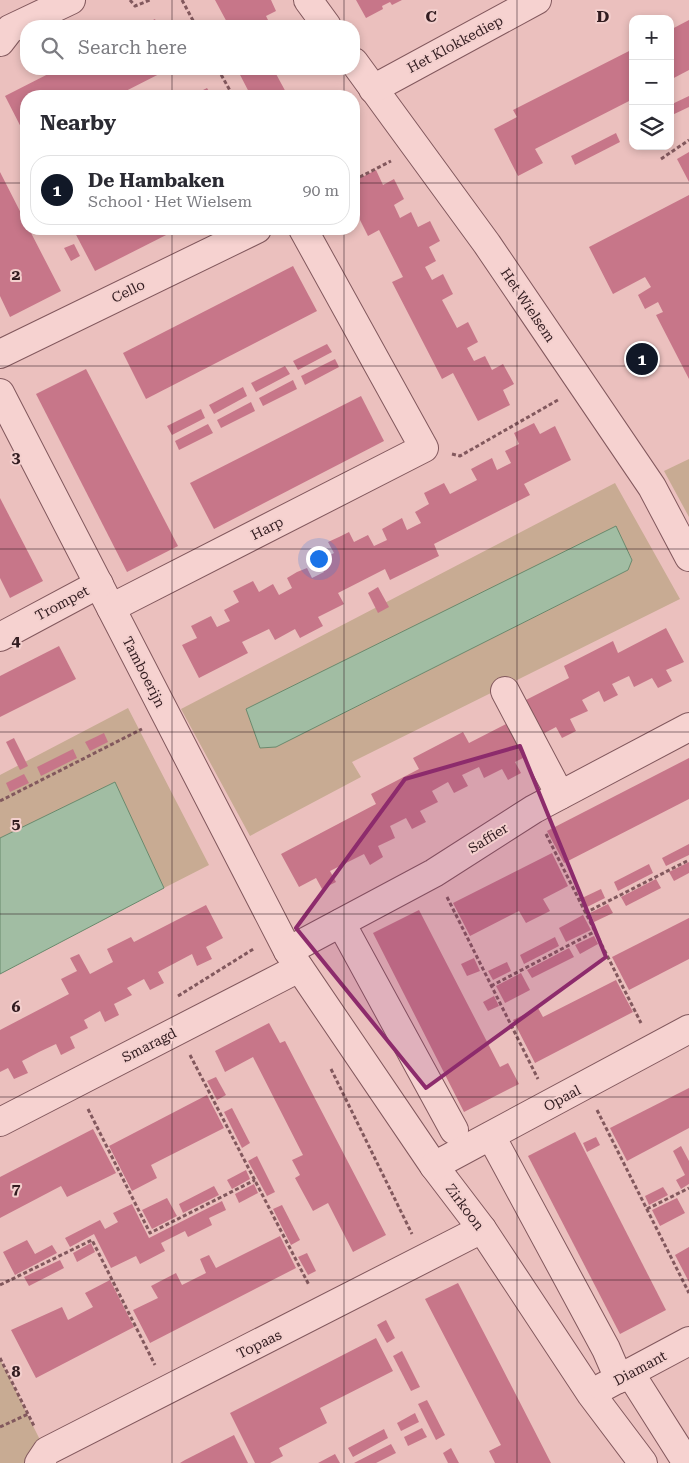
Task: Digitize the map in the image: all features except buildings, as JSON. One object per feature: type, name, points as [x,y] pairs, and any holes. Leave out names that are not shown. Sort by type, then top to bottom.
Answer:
[{"type":"street","points":[[29,20],[71,0]]},
{"type":"street","points":[[308,0],[323,20]]},
{"type":"street","name":"Het Klokkediep","points":[[373,88],[537,0]]},
{"type":"street","points":[[0,42],[10,29],[20,24]]},
{"type":"street","name":"Het Wielsem","points":[[360,70],[487,244],[652,487],[689,557]]},
{"type":"street","name":"Cello","points":[[0,354],[245,235]]},
{"type":"street","points":[[306,235],[424,448]]},
{"type":"street","name":"Tamboerijn","points":[[0,393],[289,950]]},
{"type":"street","name":"Harp","points":[[111,608],[424,448]]},
{"type":"street","name":"Trompet","points":[[0,637],[98,584]]},
{"type":"street","points":[[504,691],[560,795]]},
{"type":"street","name":"Saffier","points":[[289,950],[434,872],[534,809],[689,727]]},
{"type":"street","points":[[341,923],[454,1130]]},
{"type":"street","name":"Smaragd","points":[[0,1122],[177,1031],[289,950]]},
{"type":"street","name":"Zirkoon","points":[[289,950],[434,1166],[482,1229],[591,1394],[643,1463]]},
{"type":"street","name":"Opaal","points":[[434,1166],[689,1029]]},
{"type":"street","points":[[492,1136],[606,1349],[687,1463]]},
{"type":"street","name":"Topaas","points":[[43,1457],[168,1389],[323,1312],[482,1229]]},
{"type":"street","name":"Diamant","points":[[591,1394],[689,1341]]},
{"type":"path","points":[[130,0],[135,6],[150,0]]},
{"type":"path","points":[[182,0],[193,20]]},
{"type":"path","points":[[221,75],[230,90]]},
{"type":"path","points":[[661,158],[689,140]]},
{"type":"path","points":[[360,177],[417,148]]},
{"type":"path","points":[[424,448],[460,456],[583,386]]},
{"type":"path","points":[[0,801],[167,716]]},
{"type":"path","points":[[534,809],[594,932],[654,1048]]},
{"type":"path","points":[[585,913],[689,860]]},
{"type":"path","points":[[434,872],[550,1105]]},
{"type":"path","points":[[491,986],[594,932]]},
{"type":"path","points":[[170,1001],[289,950]]},
{"type":"path","points":[[177,1031],[323,1312]]},
{"type":"path","points":[[328,1062],[425,1259]]},
{"type":"path","points":[[75,1084],[150,1233],[255,1180]]},
{"type":"path","points":[[585,1086],[689,1293]]},
{"type":"path","points":[[647,1209],[689,1188]]},
{"type":"path","points":[[0,1285],[92,1240],[168,1389]]},
{"type":"path","points":[[0,1358],[28,1414],[43,1457]]},
{"type":"path","points":[[0,1427],[28,1414]]},
{"type":"highlighted area","points":[[520,746],[606,957],[426,1088],[296,928],[405,779]]},
{"type":"shaded area","points":[[689,459],[689,517],[664,471]]},
{"type":"shaded area","points":[[615,483],[680,599],[352,762],[361,777],[250,836],[181,709]],"holes":[[[616,527],[632,559],[628,570],[276,747],[260,748],[246,709]]]},
{"type":"shaded area","points":[[616,526],[632,560],[628,570],[276,747],[260,748],[246,709]]},
{"type":"shaded area","points":[[128,708],[209,865],[164,888],[115,782],[0,838],[0,775]]},
{"type":"shaded area","points":[[115,782],[164,888],[0,974],[0,838]]},
{"type":"shaded area","points":[[0,1359],[42,1444],[27,1463],[0,1463]]},
{"type":"place","name":"De Hambaken","points":[[642,359]]}]
